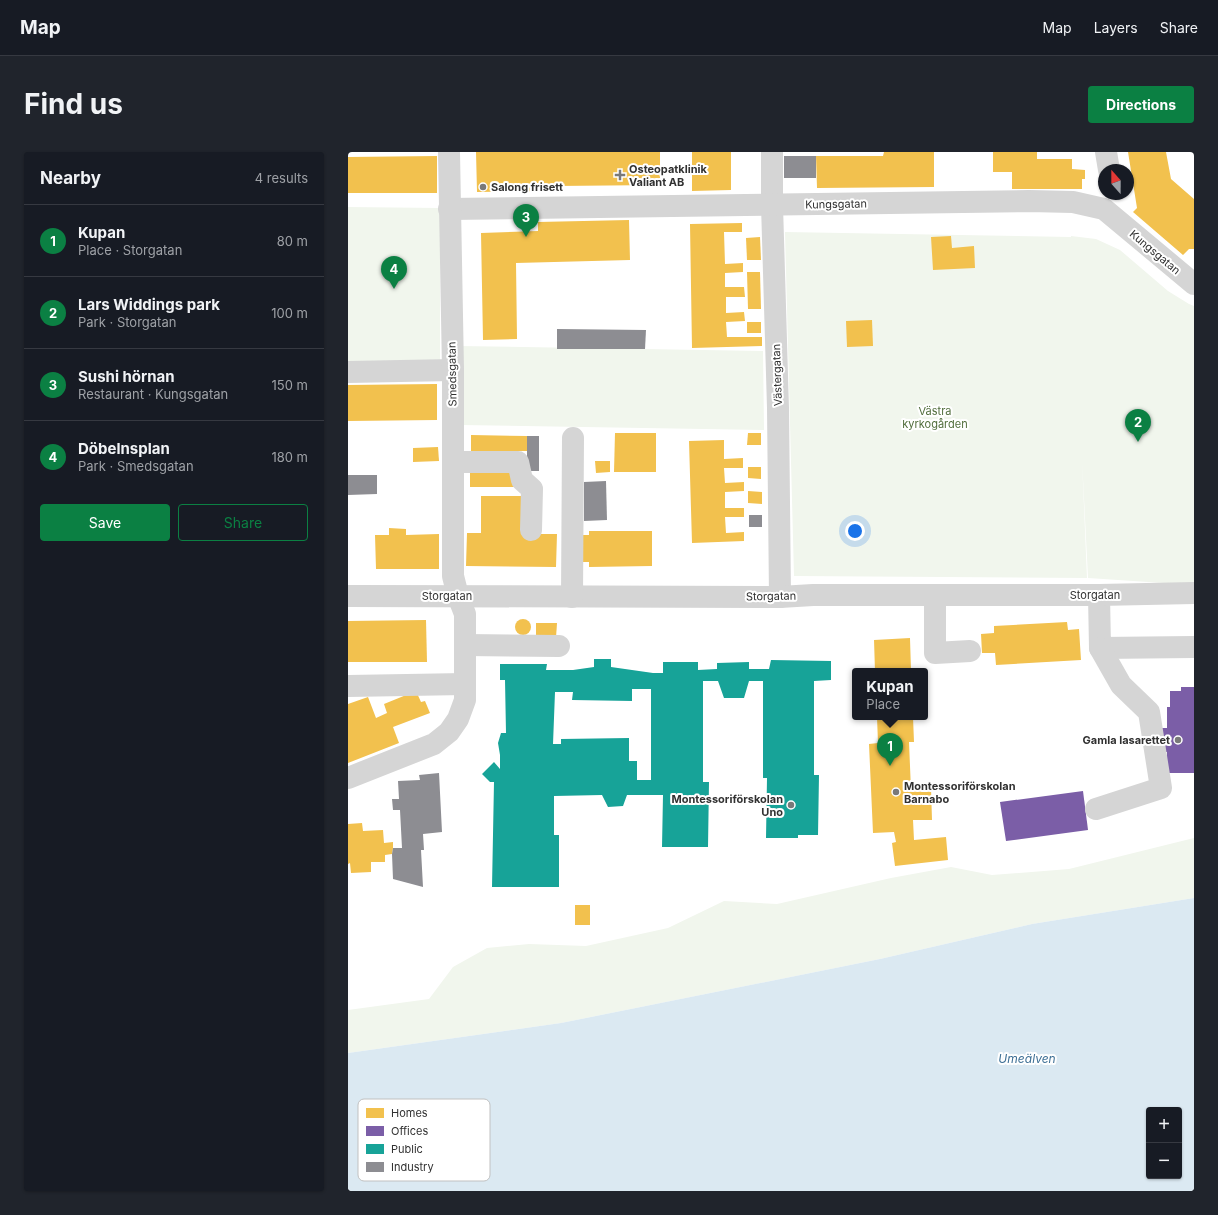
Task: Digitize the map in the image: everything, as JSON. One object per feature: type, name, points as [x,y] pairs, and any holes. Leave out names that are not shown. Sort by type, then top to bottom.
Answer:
[{"type":"street","name":"Smedsgatan","points":[[348,778],[437,742],[449,732],[458,719],[465,700],[465,614],[458,596],[454,576],[449,152]]},
{"type":"street","name":"Västergatan","points":[[772,152],[772,205],[778,408],[780,597]]},
{"type":"street","points":[[1106,152],[1108,164]]},
{"type":"street","name":"Kungsgatan","points":[[449,209],[1106,202],[1194,284]]},
{"type":"street","points":[[348,372],[452,370]]},
{"type":"street","points":[[572,597],[573,438]]},
{"type":"street","points":[[453,462],[518,462],[522,480],[532,489],[531,530]]},
{"type":"street","name":"Storgatan","points":[[348,596],[780,597],[813,595],[1099,595],[1194,593]]},
{"type":"street","points":[[935,595],[935,653],[970,651]]},
{"type":"street","points":[[1096,809],[1161,788],[1149,712],[1121,685],[1100,648],[1099,595]]},
{"type":"street","points":[[465,645],[559,646]]},
{"type":"street","points":[[1100,648],[1194,647]]},
{"type":"street","points":[[348,686],[465,684]]},
{"type":"green space","points":[[348,207],[440,208],[440,369],[348,370]]},
{"type":"green space","name":"Västra kyrkogården","points":[[785,232],[1071,236],[1096,239],[1120,250],[1168,291],[1194,306],[1194,585],[1088,578],[1082,459],[1087,578],[794,576]]},
{"type":"green space","points":[[458,346],[763,351],[764,430],[460,425]]},
{"type":"green space","points":[[1194,838],[1194,898],[1032,924],[880,959],[561,1023],[348,1053],[348,1010],[429,999],[453,967],[487,948],[529,944],[586,946],[668,928],[724,901],[777,904],[891,878],[951,867],[992,875],[1069,869]]},
{"type":"water","name":"Umeälven","points":[[1194,898],[1194,1191],[348,1191],[348,1053],[561,1023],[880,959],[1032,924]]},
{"type":"building: Homes","points":[[476,152],[660,152],[660,185],[556,186],[556,191],[477,192]]},
{"type":"building: Homes","points":[[692,152],[731,152],[731,190],[692,191]]},
{"type":"building: Homes","points":[[884,152],[934,152],[934,187],[817,188],[816,156],[883,156]]},
{"type":"building: Homes","points":[[993,152],[1037,152],[1037,159],[1072,159],[1072,169],[1085,170],[1085,179],[1082,179],[1082,189],[1012,189],[1012,172],[993,172]]},
{"type":"building: Homes","points":[[1128,152],[1166,152],[1171,179],[1194,199],[1194,249],[1189,249],[1183,255],[1133,212],[1137,208],[1134,189],[1134,164],[1130,164]]},
{"type":"building: Homes","points":[[437,156],[437,193],[348,193],[348,157]]},
{"type":"building: Homes","points":[[629,220],[630,260],[516,263],[517,339],[483,340],[481,233],[538,231],[538,222]]},
{"type":"building: Homes","points":[[742,223],[742,232],[724,232],[725,264],[743,263],[743,272],[725,273],[725,287],[744,287],[745,297],[726,297],[726,313],[744,312],[745,321],[726,322],[727,337],[762,337],[762,346],[692,348],[690,224]]},
{"type":"building: Homes","points":[[951,236],[952,248],[974,246],[975,268],[933,270],[931,237]]},
{"type":"building: Homes","points":[[760,237],[761,260],[747,260],[746,238]]},
{"type":"building: Homes","points":[[747,272],[760,272],[761,309],[748,309]]},
{"type":"building: Homes","points":[[872,320],[873,346],[847,347],[846,321]]},
{"type":"building: Homes","points":[[747,322],[761,322],[761,333],[747,333]]},
{"type":"building: Homes","points":[[437,384],[437,420],[348,421],[348,385]]},
{"type":"building: Homes","points":[[615,433],[656,433],[656,472],[614,472]]},
{"type":"building: Homes","points":[[748,433],[761,433],[761,445],[747,445]]},
{"type":"building: Homes","points":[[471,435],[527,436],[527,451],[471,451]]},
{"type":"building: Homes","points":[[724,440],[724,459],[743,458],[743,468],[724,468],[725,483],[744,482],[744,491],[725,492],[725,508],[744,508],[744,517],[725,517],[726,533],[744,532],[744,541],[692,543],[689,441]]},
{"type":"building: Homes","points":[[438,447],[439,461],[413,462],[413,448]]},
{"type":"building: Homes","points":[[595,461],[610,461],[610,472],[596,473]]},
{"type":"building: Homes","points":[[748,467],[761,467],[761,479],[748,478]]},
{"type":"building: Homes","points":[[515,471],[515,487],[470,487],[470,472]]},
{"type":"building: Homes","points":[[748,491],[762,492],[762,504],[748,503]]},
{"type":"building: Homes","points":[[481,496],[526,496],[525,534],[557,534],[556,567],[466,566],[467,533],[481,533]]},
{"type":"building: Homes","points":[[389,528],[406,529],[406,535],[439,534],[439,569],[376,569],[375,535],[389,535]]},
{"type":"building: Homes","points":[[589,531],[652,531],[652,566],[589,567],[589,562],[581,562],[581,535],[589,535]]},
{"type":"building: Homes","points":[[523,619],[529,621],[531,627],[529,633],[523,635],[517,633],[515,627],[517,621]]},
{"type":"building: Homes","points":[[426,620],[427,662],[348,662],[348,621]]},
{"type":"building: Homes","points":[[1067,622],[1068,630],[1079,629],[1081,660],[996,665],[995,653],[982,653],[981,634],[994,633],[994,626]]},
{"type":"building: Homes","points":[[536,623],[557,623],[556,638],[536,638]]},
{"type":"building: Homes","points":[[910,638],[911,668],[875,668],[874,640]]},
{"type":"building: Homes","points":[[416,691],[421,702],[425,701],[430,713],[393,727],[399,743],[348,763],[348,704],[368,697],[376,718],[387,713],[384,704]]},
{"type":"building: Homes","points":[[877,720],[913,720],[914,742],[909,742],[911,790],[931,788],[932,820],[913,820],[914,840],[946,837],[948,860],[895,866],[892,843],[896,842],[894,832],[873,833],[869,744],[878,743]]},
{"type":"building: Homes","points":[[362,823],[363,831],[383,830],[384,843],[393,842],[392,854],[385,855],[385,862],[371,862],[371,872],[351,873],[350,863],[348,864],[348,824]]},
{"type":"building: Homes","points":[[575,905],[590,905],[590,925],[575,925]]},
{"type":"building: Offices","name":"Gamla lasarettet","points":[[1181,687],[1194,687],[1194,773],[1167,773],[1167,752],[1162,752],[1162,728],[1167,728],[1167,707],[1170,707],[1170,691],[1181,691]]},
{"type":"building: Offices","points":[[1083,791],[1088,830],[1006,841],[1000,802]]},
{"type":"building: Public","points":[[594,659],[611,659],[611,667],[653,673],[663,673],[663,662],[698,662],[698,670],[717,669],[717,663],[749,662],[749,669],[769,669],[771,660],[831,661],[831,680],[814,681],[814,775],[819,775],[818,835],[798,835],[798,838],[766,838],[767,778],[763,778],[763,681],[749,681],[744,698],[724,698],[718,681],[703,681],[703,782],[709,782],[708,847],[662,847],[663,795],[627,795],[623,806],[608,807],[602,795],[554,796],[554,835],[559,835],[559,887],[492,887],[494,782],[490,782],[482,774],[494,762],[500,769],[498,743],[501,733],[506,733],[505,680],[500,680],[500,664],[547,664],[546,670],[573,670],[594,667]],"holes":[[[632,689],[651,689],[651,780],[637,780],[637,761],[629,761],[629,738],[561,739],[561,744],[553,744],[555,692],[573,692],[572,700],[632,701]]]},
{"type":"building: Industry","points":[[784,156],[816,156],[816,178],[784,178]]},
{"type":"building: Industry","points":[[557,329],[646,330],[645,349],[557,349]]},
{"type":"building: Industry","points":[[527,436],[539,436],[539,471],[527,471]]},
{"type":"building: Industry","points":[[348,475],[377,475],[377,494],[348,495]]},
{"type":"building: Industry","points":[[606,481],[607,520],[584,521],[584,482]]},
{"type":"building: Industry","points":[[749,515],[762,515],[762,527],[749,527]]},
{"type":"building: Industry","points":[[439,773],[442,832],[423,834],[424,850],[421,850],[423,887],[393,879],[393,848],[402,848],[400,810],[393,810],[392,799],[399,799],[398,781],[420,780],[419,775]]},
{"type":"place","name":"Osteopatklinik Valiant AB","points":[[620,175]]},
{"type":"place","name":"Salong frisett","points":[[483,187]]},
{"type":"place","name":"Sushi hörnan","points":[[526,237]]},
{"type":"place","name":"Döbelnsplan","points":[[394,289]]},
{"type":"place","name":"Lars Widdings park","points":[[1138,442]]},
{"type":"place","name":"Gamla lasarettet","points":[[1178,740]]},
{"type":"place","name":"Kupan","points":[[890,766]]},
{"type":"place","name":"Montessoriförskolan Barnabo","points":[[896,792]]},
{"type":"place","name":"Montessoriförskolan Uno","points":[[791,805]]}]
